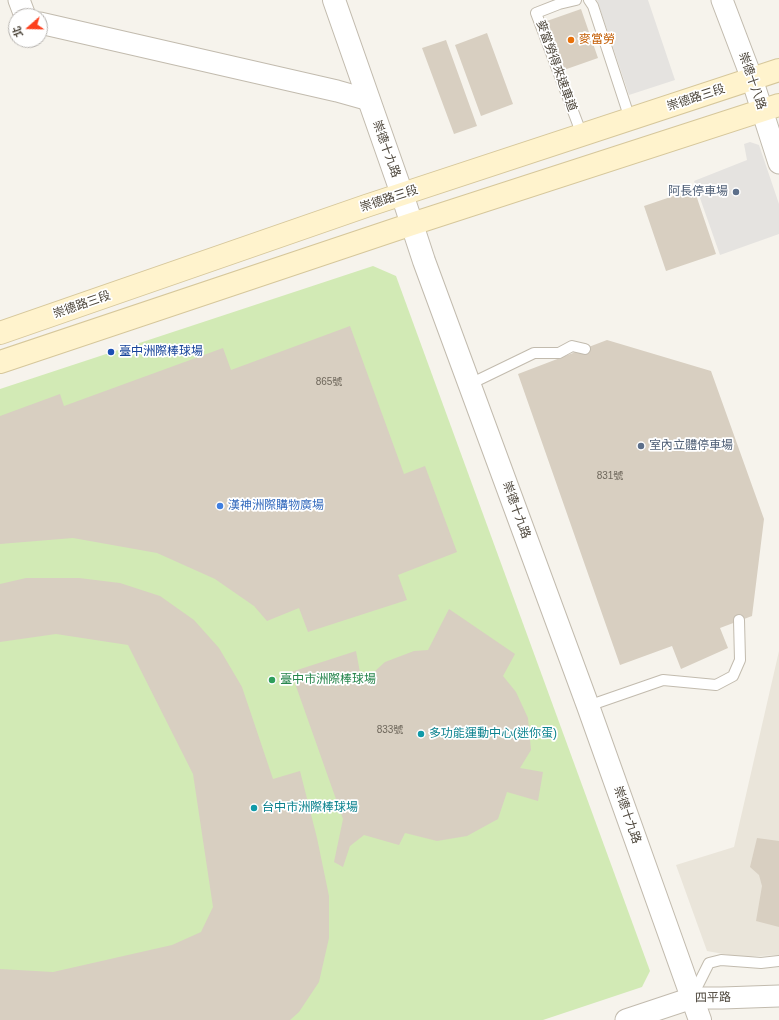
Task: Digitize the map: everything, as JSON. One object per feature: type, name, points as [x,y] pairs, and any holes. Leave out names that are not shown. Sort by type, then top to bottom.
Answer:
[{"type":"main road","name":"崇德路三段","points":[[0,333],[402,194],[779,70]]},
{"type":"main road","points":[[0,362],[412,224],[771,108]]},
{"type":"street","name":"崇德十九路","points":[[334,0],[424,261],[588,706],[700,1020]]},
{"type":"street","name":"崇德十八路","points":[[722,0],[752,79],[771,108],[779,163]]},
{"type":"street","points":[[48,26],[337,91],[368,100]]},
{"type":"street","name":"四平路","points":[[626,1020],[692,998],[779,996]]},
{"type":"lane","name":"麥當勞得來速車道","points":[[576,0],[559,4],[536,13],[582,135]]},
{"type":"lane","points":[[589,0],[593,6],[630,119]]},
{"type":"lane","points":[[470,384],[534,353],[559,354],[572,346],[585,349]]},
{"type":"lane","points":[[588,706],[663,680],[716,685],[734,676],[740,660],[739,620]]},
{"type":"lane","points":[[692,998],[709,963],[721,960],[761,963],[779,961]]},
{"type":"shaded area","points":[[597,0],[648,0],[675,80],[629,95]]},
{"type":"shaded area","name":"阿長停車場","points":[[750,142],[759,145],[779,204],[779,234],[720,255],[694,181],[747,160],[744,144]]},
{"type":"shaded area","points":[[779,651],[779,955],[740,957],[707,951],[676,865],[734,847]]},
{"type":"green space","name":"臺中市洲際棒球場","points":[[373,266],[396,276],[650,971],[642,987],[543,1020],[0,1020],[0,389]]},
{"type":"building","name":"麥當勞","points":[[581,9],[598,58],[561,71],[544,22]]},
{"type":"building","points":[[487,33],[513,104],[481,116],[455,45]]},
{"type":"building","points":[[446,40],[477,126],[454,134],[422,48]]},
{"type":"building","points":[[694,189],[716,254],[666,271],[644,206]]},
{"type":"building","name":"漢神洲際購物廣場","points":[[350,326],[404,474],[425,466],[457,552],[398,575],[407,600],[308,632],[299,608],[267,621],[254,606],[215,579],[157,553],[73,538],[0,544],[0,416],[60,394],[64,406],[223,348],[231,370]]},
{"type":"building","name":"室內立體停車場","points":[[607,340],[711,371],[764,519],[752,616],[720,628],[728,648],[681,669],[672,646],[620,665],[518,374]]},
{"type":"building","name":"台中市洲際棒球場","points":[[26,578],[79,578],[120,583],[160,596],[194,620],[219,648],[242,687],[273,779],[300,771],[317,838],[329,896],[329,938],[319,982],[299,1012],[290,1020],[0,1020],[0,969],[53,972],[172,945],[201,932],[213,907],[193,774],[128,645],[56,634],[0,642],[0,584]]},
{"type":"building","name":"多功能運動中心(迷你蛋)","points":[[449,609],[515,654],[503,676],[516,692],[528,718],[531,750],[520,768],[543,772],[538,801],[507,792],[498,819],[467,836],[437,841],[405,833],[399,845],[364,835],[350,846],[343,867],[334,862],[343,819],[291,672],[356,651],[362,683],[385,662],[414,651],[428,650]]},
{"type":"building","points":[[757,838],[779,841],[779,927],[756,921],[762,886],[759,875],[750,867]]},
{"type":"place","name":"麥當勞","points":[[571,40]]},
{"type":"place","name":"阿長停車場","points":[[736,192]]},
{"type":"place","name":"臺中洲際棒球場","points":[[111,352]]},
{"type":"place","name":"室內立體停車場","points":[[641,446]]},
{"type":"place","name":"漢神洲際購物廣場","points":[[220,506]]},
{"type":"place","name":"臺中市洲際棒球場","points":[[272,680]]},
{"type":"place","name":"多功能運動中心(迷你蛋)","points":[[421,734]]},
{"type":"place","name":"台中市洲際棒球場","points":[[254,808]]}]
